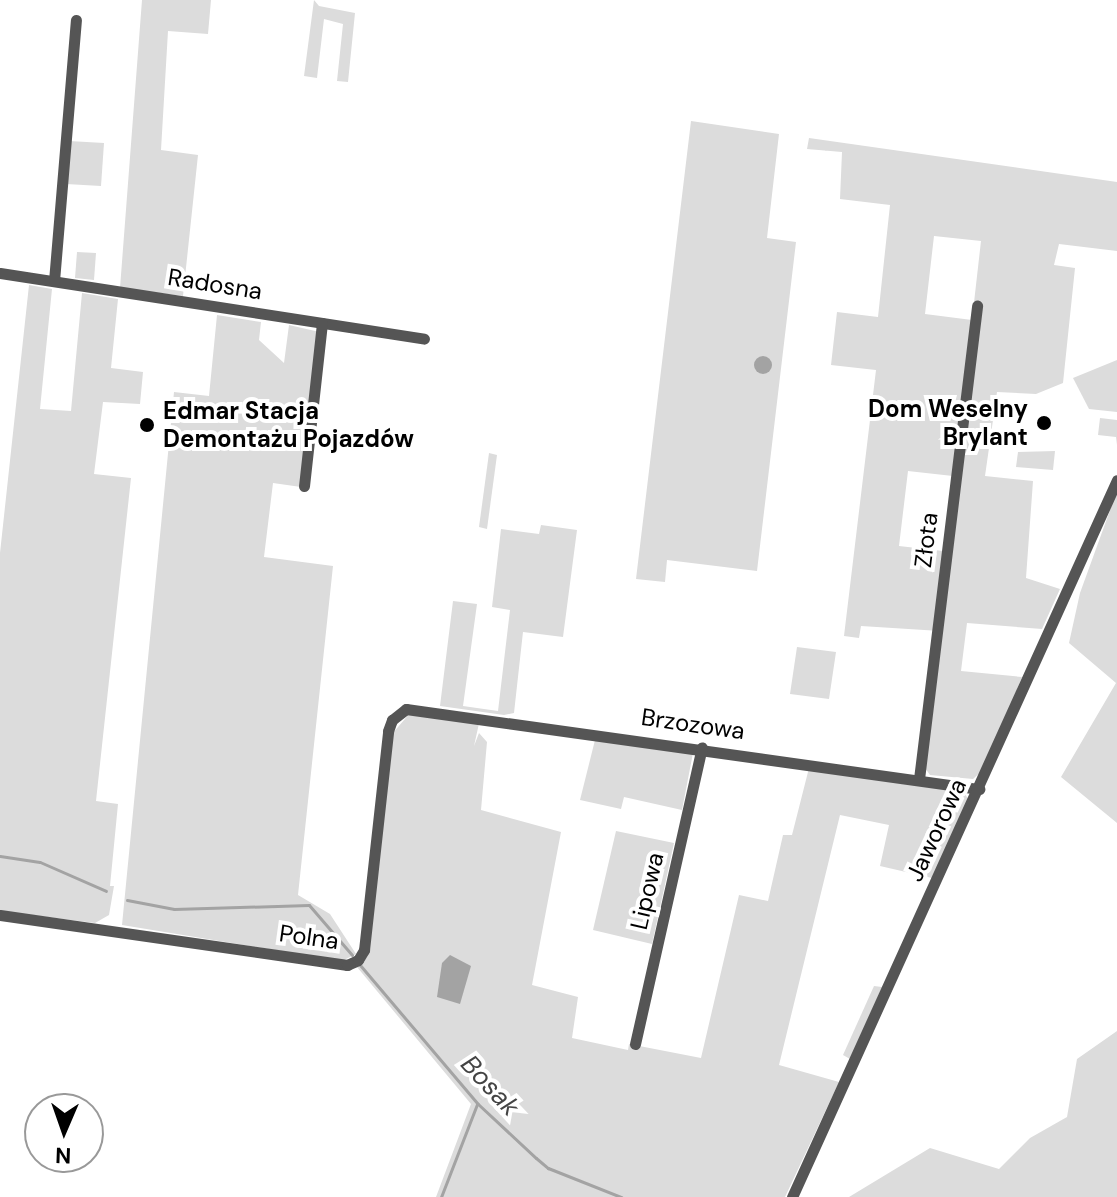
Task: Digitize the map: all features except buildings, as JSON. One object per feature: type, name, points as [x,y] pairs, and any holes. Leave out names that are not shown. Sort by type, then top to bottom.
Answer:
[{"type":"street","points":[[54,281],[76,20]]},
{"type":"street","name":"Radosna","points":[[0,273],[424,339]]},
{"type":"street","name":"Złota","points":[[919,779],[977,306]]},
{"type":"street","points":[[304,486],[322,323]]},
{"type":"street","name":"Jaworowa","points":[[792,1197],[1117,480]]},
{"type":"street","name":"Brzozowa","points":[[400,711],[424,708],[979,789]]},
{"type":"street","name":"Polna","points":[[0,915],[347,965],[358,960],[388,731],[400,711]]},
{"type":"street","name":"Lipowa","points":[[635,1044],[702,747]]},
{"type":"shaded area","points":[[142,0],[211,0],[208,34],[168,31],[161,150],[198,155],[183,296],[120,288]]},
{"type":"shaded area","points":[[314,0],[319,6],[355,13],[348,82],[337,81],[343,24],[324,19],[317,78],[304,76]]},
{"type":"shaded area","points":[[691,121],[779,134],[767,238],[796,242],[757,571],[667,560],[665,582],[636,579]]},
{"type":"shaded area","points":[[809,138],[1117,182],[1117,251],[1059,244],[1054,265],[1075,268],[1063,383],[1036,394],[997,392],[985,476],[1033,481],[1026,578],[1060,589],[1042,629],[967,623],[961,671],[1022,677],[984,769],[973,779],[930,775],[925,768],[940,631],[861,626],[859,638],[844,636],[876,370],[831,365],[837,312],[878,317],[890,205],[840,199],[842,152],[807,149]],"holes":[[[934,236],[981,241],[972,320],[925,314]],[[908,471],[953,476],[943,551],[899,546]]]},
{"type":"shaded area","points":[[69,141],[104,143],[101,186],[66,184]]},
{"type":"shaded area","points":[[77,252],[96,253],[94,280],[75,278]]},
{"type":"shaded area","points":[[29,285],[52,289],[40,409],[71,411],[82,293],[118,299],[111,368],[143,372],[140,404],[103,402],[94,474],[131,478],[96,801],[118,804],[110,886],[114,886],[109,915],[95,923],[0,911],[0,553]]},
{"type":"shaded area","points":[[217,315],[261,322],[259,340],[284,363],[289,325],[324,333],[308,488],[273,483],[264,557],[333,566],[298,895],[330,914],[356,954],[342,961],[122,925],[174,392],[209,396]]},
{"type":"shaded area","points":[[763,356],[772,365],[763,374],[754,365]]},
{"type":"shaded area","points":[[1117,360],[1117,412],[1089,409],[1073,378]]},
{"type":"shaded area","points":[[1100,418],[1117,420],[1117,445],[1116,437],[1098,435]]},
{"type":"shaded area","points":[[1055,451],[1053,470],[1016,467],[1018,452]]},
{"type":"shaded area","points":[[489,453],[497,455],[487,529],[479,527]]},
{"type":"shaded area","points":[[1117,491],[1117,823],[1061,777],[1116,683],[1069,643],[1080,593]]},
{"type":"shaded area","points":[[541,525],[577,530],[563,637],[523,632],[514,713],[504,715],[440,706],[453,601],[477,604],[463,706],[498,711],[510,610],[492,607],[501,529],[539,534]]},
{"type":"shaded area","points":[[797,647],[836,652],[829,699],[790,694]]},
{"type":"shaded area","points":[[410,713],[480,719],[474,746],[479,733],[487,742],[481,810],[561,832],[532,985],[578,997],[572,1038],[628,1050],[629,1044],[701,1058],[739,895],[768,901],[783,835],[792,835],[809,768],[964,792],[968,799],[932,878],[880,866],[889,825],[840,815],[779,1065],[839,1082],[785,1197],[436,1197],[471,1104],[357,967],[364,958],[392,734]]},
{"type":"shaded area","points":[[596,736],[693,753],[682,810],[624,797],[621,809],[580,800]]},
{"type":"shaded area","points":[[616,831],[674,843],[652,944],[593,930]]},
{"type":"shaded area","points":[[450,955],[471,966],[460,1004],[437,997],[442,963]]},
{"type":"shaded area","points":[[874,986],[882,987],[850,1059],[843,1055]]},
{"type":"shaded area","points":[[1117,1031],[1117,1197],[849,1197],[930,1148],[999,1169],[1030,1138],[1067,1117],[1077,1059]]},
{"type":"waterway","name":"Bosak","points":[[0,856],[40,862],[106,891]]},
{"type":"waterway","name":"Bosak","points":[[127,900],[174,909],[309,905],[352,955]]},
{"type":"waterway","name":"Bosak","points":[[360,965],[478,1104],[536,1158],[548,1168],[621,1197]]},
{"type":"waterway","points":[[441,1197],[477,1104]]},
{"type":"place","name":"Dom Weselny Brylant","points":[[1044,423]]},
{"type":"place","name":"Edmar Stacja Demontażu Pojazdów","points":[[147,425]]}]
